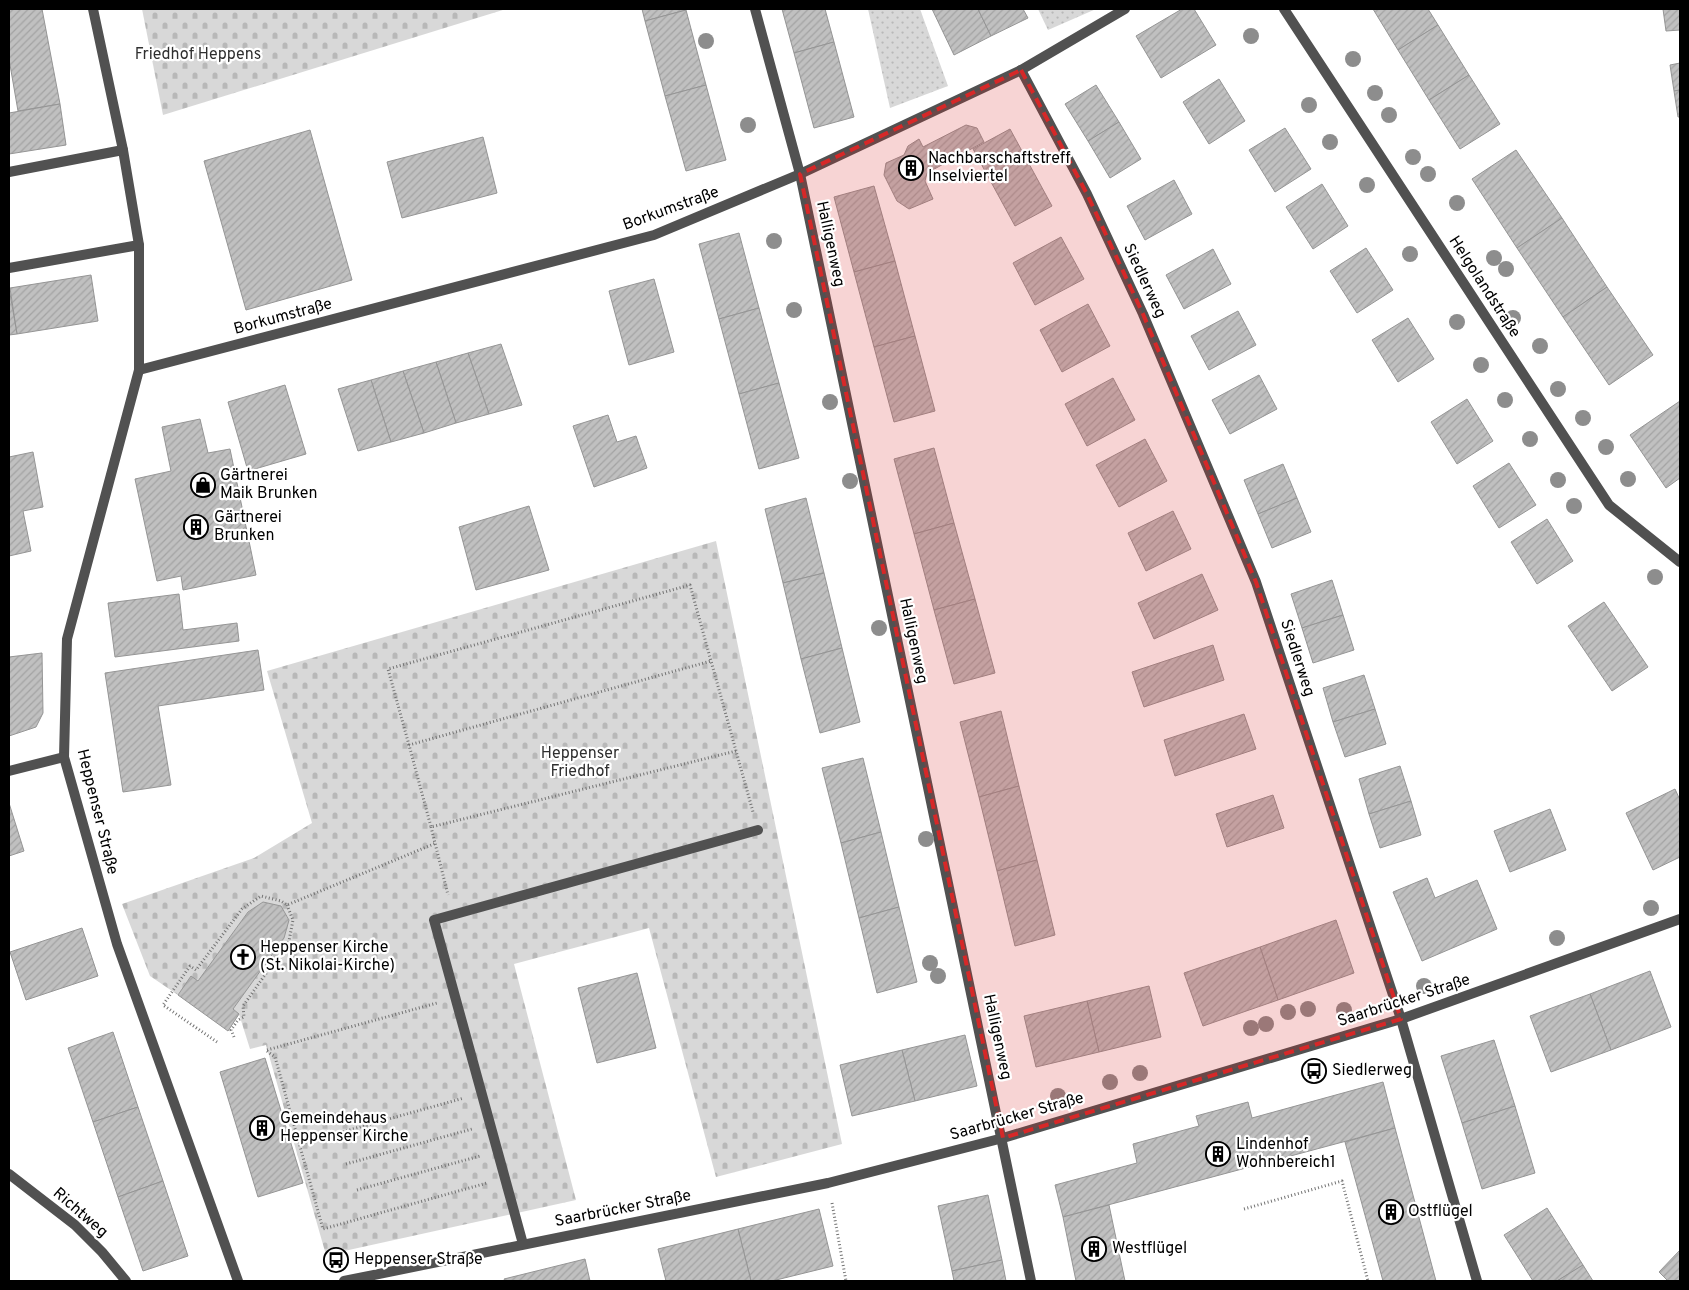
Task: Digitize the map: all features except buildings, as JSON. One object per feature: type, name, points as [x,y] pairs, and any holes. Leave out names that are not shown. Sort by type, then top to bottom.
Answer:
[{"type":"street","name":"Heppenser Straße","points":[[93,9],[123,150],[139,245],[139,370],[67,639],[64,757],[117,944],[238,1281]]},
{"type":"street","name":"Halligenweg","points":[[755,9],[800,174],[1003,1138],[1031,1281]]},
{"type":"street","name":"Borkumstraße","points":[[139,370],[654,235],[800,174],[1021,70],[1125,9]]},
{"type":"street","name":"Helgolandstraße","points":[[1284,9],[1608,505],[1680,562]]},
{"type":"street","name":"Siedlerweg","points":[[1021,70],[1087,194],[1143,314],[1256,582],[1401,1019],[1477,1281]]},
{"type":"street","points":[[9,172],[123,150]]},
{"type":"street","points":[[9,268],[139,245]]},
{"type":"street","points":[[9,771],[64,757]]},
{"type":"street","points":[[523,1244],[434,920],[758,830]]},
{"type":"street","name":"Saarbrücker Straße","points":[[344,1281],[828,1183],[1003,1138],[1401,1019],[1680,919]]},
{"type":"street","name":"Richtweg","points":[[9,1174],[75,1225],[102,1252],[126,1281]]},
{"type":"path","points":[[453,915],[436,843],[388,669],[605,608],[690,585],[758,830]]},
{"type":"path","points":[[409,745],[711,661]]},
{"type":"path","points":[[431,827],[736,751]]},
{"type":"path","points":[[287,906],[436,843]]},
{"type":"path","points":[[217,1042],[164,1005],[190,966],[196,970],[242,909],[261,896],[281,901],[287,906],[293,920],[289,941],[243,1006],[244,1017],[238,1020],[231,1030],[234,1037]]},
{"type":"path","points":[[455,998],[267,1051],[275,1057],[323,1229],[504,1178]]},
{"type":"path","points":[[299,1144],[481,1093]]},
{"type":"path","points":[[346,1164],[490,1124]]},
{"type":"path","points":[[357,1190],[497,1151]]},
{"type":"path","points":[[1244,1209],[1342,1182],[1368,1281]]},
{"type":"path","points":[[828,1183],[846,1281]]},
{"type":"highlighted area","points":[[1021,70],[1087,194],[1143,314],[1256,582],[1401,1019],[1003,1138],[800,174]]},
{"type":"green space","name":"Friedhof Heppens","points":[[142,9],[506,9],[163,115]]},
{"type":"green space","points":[[868,9],[920,9],[948,86],[890,108]]},
{"type":"green space","points":[[1038,9],[1096,9],[1048,30]]},
{"type":"green space","name":"Heppenser Friedhof","points":[[716,541],[842,1144],[716,1177],[649,928],[514,964],[576,1200],[326,1255],[266,1045],[250,1049],[239,1014],[233,1009],[284,938],[289,919],[281,906],[263,902],[248,912],[198,981],[191,977],[178,995],[150,976],[122,904],[254,858],[312,823],[267,671]]},
{"type":"place","name":"Nachbarschaftstreff Inselviertel","points":[[911,168]]},
{"type":"place","name":"Gärtnerei Maik Brunken","points":[[203,485]]},
{"type":"place","name":"Gärtnerei Brunken","points":[[196,527]]},
{"type":"place","name":"Heppenser Kirche (St. Nikolai-Kirche)","points":[[243,957]]},
{"type":"place","name":"Siedlerweg","points":[[1314,1071]]},
{"type":"place","name":"Gemeindehaus Heppenser Kirche","points":[[262,1128]]},
{"type":"place","name":"Lindenhof Wohnbereich1","points":[[1218,1154]]},
{"type":"place","name":"Ostflügel","points":[[1391,1212]]},
{"type":"place","name":"Westflügel","points":[[1094,1249]]},
{"type":"place","name":"Heppenser Straße","points":[[336,1260]]}]
